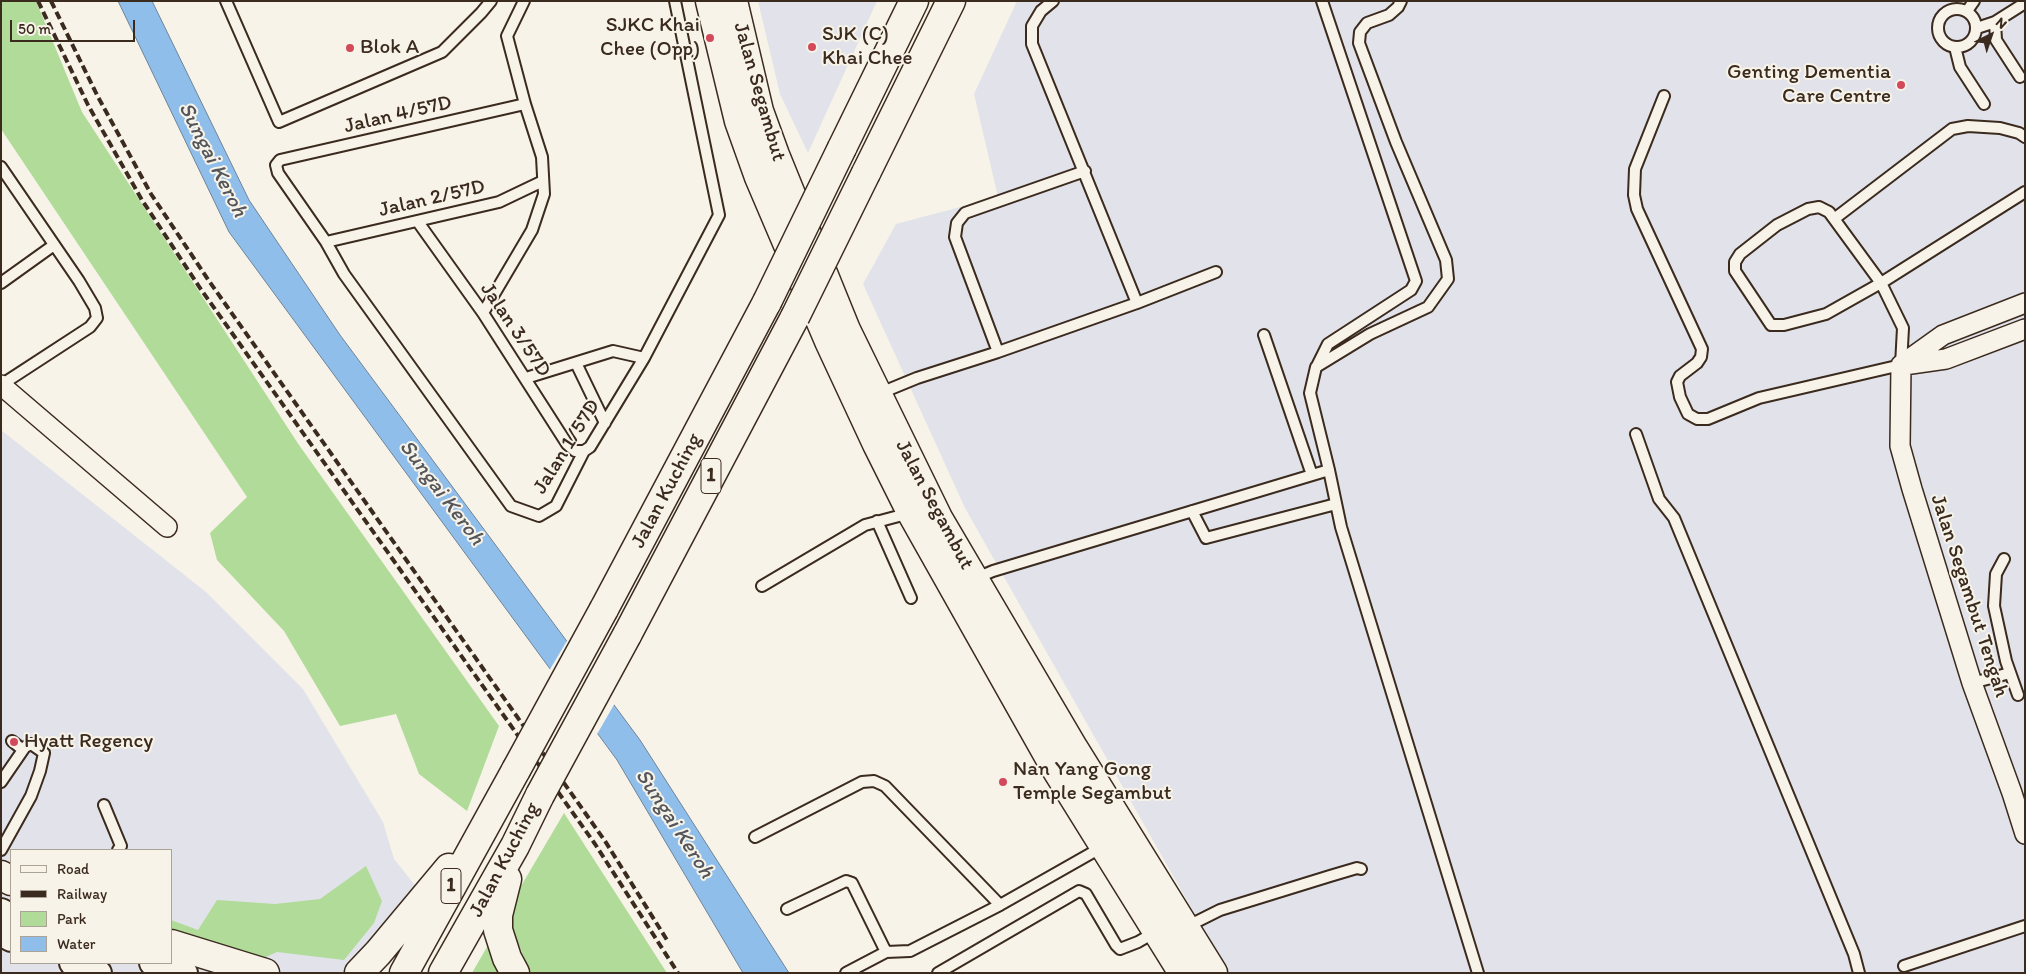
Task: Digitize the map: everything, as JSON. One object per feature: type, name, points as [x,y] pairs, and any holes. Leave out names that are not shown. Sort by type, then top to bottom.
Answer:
[{"type":"main road","name":"Jalan Segambut","points":[[710,1],[739,121],[759,177],[829,341],[911,512],[1053,764],[1104,846],[1171,934],[1213,973]]},
{"type":"main road","name":"Jalan Segambut","points":[[733,1],[759,110],[775,155],[846,330],[938,518],[1074,749],[1171,934],[1180,971]]},
{"type":"main road","name":"Jalan Kuching","points":[[404,973],[604,609],[766,302],[914,1]]},
{"type":"main road","name":"Jalan Kuching","points":[[444,973],[515,846],[540,795],[795,317],[951,1]]},
{"type":"main road","points":[[358,973],[378,953],[488,818]]},
{"type":"main road","points":[[515,846],[498,915],[498,930],[515,973]]},
{"type":"main road","points":[[172,944],[266,973]]},
{"type":"street","points":[[1901,365],[1944,336],[2025,303]]},
{"type":"street","points":[[1901,365],[1946,359],[2025,329]]},
{"type":"street","name":"Jalan Segambut Tengah","points":[[1901,365],[1900,446],[1972,684],[2018,791],[2025,834]]},
{"type":"street","points":[[1,385],[167,527]]},
{"type":"street","points":[[75,964],[99,973]]},
{"type":"street","points":[[155,964],[185,973]]},
{"type":"lane","points":[[226,1],[279,122],[442,52],[491,1]]},
{"type":"lane","points":[[483,312],[532,230],[544,194],[542,158],[507,36],[524,1]]},
{"type":"lane","name":"Jalan 1/57D","points":[[280,160],[276,165],[278,173],[326,242],[344,274],[511,506],[539,516],[556,506],[584,451],[590,447],[644,358],[719,215],[675,1]]},
{"type":"lane","points":[[1053,1],[1041,11],[1032,26],[1032,44],[1137,303]]},
{"type":"lane","points":[[1322,1],[1416,281],[1411,290],[1328,344],[1316,366],[1310,393],[1346,546],[1478,973]]},
{"type":"lane","points":[[1316,366],[1370,334],[1428,307],[1448,279],[1446,260],[1396,142],[1359,43],[1360,32],[1367,23],[1389,15],[1398,7],[1401,1]]},
{"type":"lane","points":[[1967,11],[1974,1]]},
{"type":"lane","points":[[1977,28],[1995,22],[2025,3]]},
{"type":"lane","points":[[1953,9],[1967,11],[1972,15],[1977,28],[1976,34],[1968,45],[1954,47],[1943,41],[1939,35],[1939,22],[1942,16],[1953,9]]},
{"type":"lane","points":[[1995,22],[1996,40],[2020,77]]},
{"type":"lane","points":[[1954,47],[1960,67],[1984,104]]},
{"type":"lane","points":[[1664,96],[1635,169],[1634,195],[1637,209],[1702,349],[1701,357],[1697,363],[1680,376],[1677,382],[1680,397],[1688,414],[1698,419],[1708,419],[1759,398],[1901,365],[1903,328],[1881,283],[1829,212],[1819,207],[1808,209],[1777,225],[1740,254],[1734,262],[1735,271],[1763,316],[1771,325],[1784,325],[1826,314],[1881,283],[2025,192]]},
{"type":"lane","name":"Jalan 4/57D","points":[[280,160],[525,104]]},
{"type":"lane","points":[[1834,219],[1952,129],[1968,126],[2000,128],[2019,133],[2025,137]]},
{"type":"lane","points":[[1,167],[96,308],[97,318],[90,327],[1,385]]},
{"type":"lane","points":[[998,352],[955,237],[956,223],[965,213],[1085,171]]},
{"type":"lane","name":"Jalan 2/57D","points":[[326,242],[499,202],[544,181]]},
{"type":"lane","name":"Jalan 3/57D","points":[[418,222],[483,312],[567,444],[575,450],[584,451]]},
{"type":"lane","points":[[1,283],[54,245]]},
{"type":"lane","points":[[877,394],[917,378],[998,352],[1137,303],[1216,272]]},
{"type":"lane","points":[[1264,335],[1312,475]]},
{"type":"lane","points":[[526,378],[614,351],[644,358]]},
{"type":"lane","points":[[576,363],[605,423]]},
{"type":"lane","points":[[1636,434],[1659,499],[1674,518],[1854,954],[1859,973]]},
{"type":"lane","points":[[974,579],[993,571],[1329,470]]},
{"type":"lane","points":[[1192,511],[1206,538],[1336,504]]},
{"type":"lane","points":[[762,586],[865,525],[911,512]]},
{"type":"lane","points":[[878,521],[911,598]]},
{"type":"lane","points":[[2004,560],[1996,574],[1994,606],[2010,673],[2018,695]]},
{"type":"lane","points":[[1972,684],[2010,673]]},
{"type":"lane","points":[[12,741],[23,750]]},
{"type":"lane","points":[[1,782],[23,750],[31,744],[44,753],[13,849]]},
{"type":"lane","points":[[755,837],[862,782],[874,781],[885,786],[1000,905]]},
{"type":"lane","points":[[104,804],[121,846],[119,849]]},
{"type":"lane","points":[[846,973],[886,952],[910,950],[1000,905],[1104,846]]},
{"type":"lane","points":[[6,871],[10,859]]},
{"type":"lane","points":[[938,973],[1079,891],[1086,894],[1116,945],[1120,948],[1171,934],[1220,910],[1357,868],[1361,869]]},
{"type":"lane","points":[[787,909],[846,881],[852,884],[886,952]]},
{"type":"lane","points":[[1904,966],[2025,926]]},
{"type":"shaded area","name":"SJK (C) Khai Chee","points":[[758,1],[877,1],[808,153],[780,94]]},
{"type":"shaded area","points":[[1017,1],[2025,1],[2025,973],[1228,973],[965,508],[863,284],[896,224],[998,197],[974,94]]},
{"type":"shaded area","points":[[1,430],[206,592],[303,689],[383,822],[394,859],[415,885],[353,973],[1,973]]},
{"type":"green space","points":[[1,1],[36,1],[82,112],[299,445],[499,726],[467,811],[419,774],[396,714],[340,726],[284,631],[217,560],[210,533],[247,497],[1,129]]},
{"type":"green space","points":[[564,813],[667,973],[531,973],[511,927],[514,898]]},
{"type":"green space","points":[[366,866],[382,901],[374,923],[344,960],[277,952],[257,961],[172,937],[172,920],[198,930],[217,900],[275,904],[320,899]]},
{"type":"green space","points":[[491,940],[509,973],[472,973]]},
{"type":"water","name":"Sungai Keroh","points":[[118,1],[152,1],[249,200],[340,335],[640,740],[789,973],[743,973],[617,760],[229,232]]},
{"type":"pier","points":[[568,639],[615,703],[596,736],[549,671]]},
{"type":"railway","points":[[38,1],[88,105],[142,200],[200,288],[595,844],[678,973]]},
{"type":"railway","points":[[51,1],[97,95],[151,194],[209,281],[605,841],[667,940]]},
{"type":"place","name":"SJKC Khai Chee (Opp)","points":[[710,38]]},
{"type":"place","name":"SJK (C) Khai Chee","points":[[812,47]]},
{"type":"place","name":"Blok A","points":[[350,48]]},
{"type":"place","name":"Genting Dementia Care Centre","points":[[1901,85]]},
{"type":"place","name":"Hyatt Regency","points":[[14,742]]},
{"type":"place","name":"Nan Yang Gong Temple Segambut","points":[[1003,782]]}]
